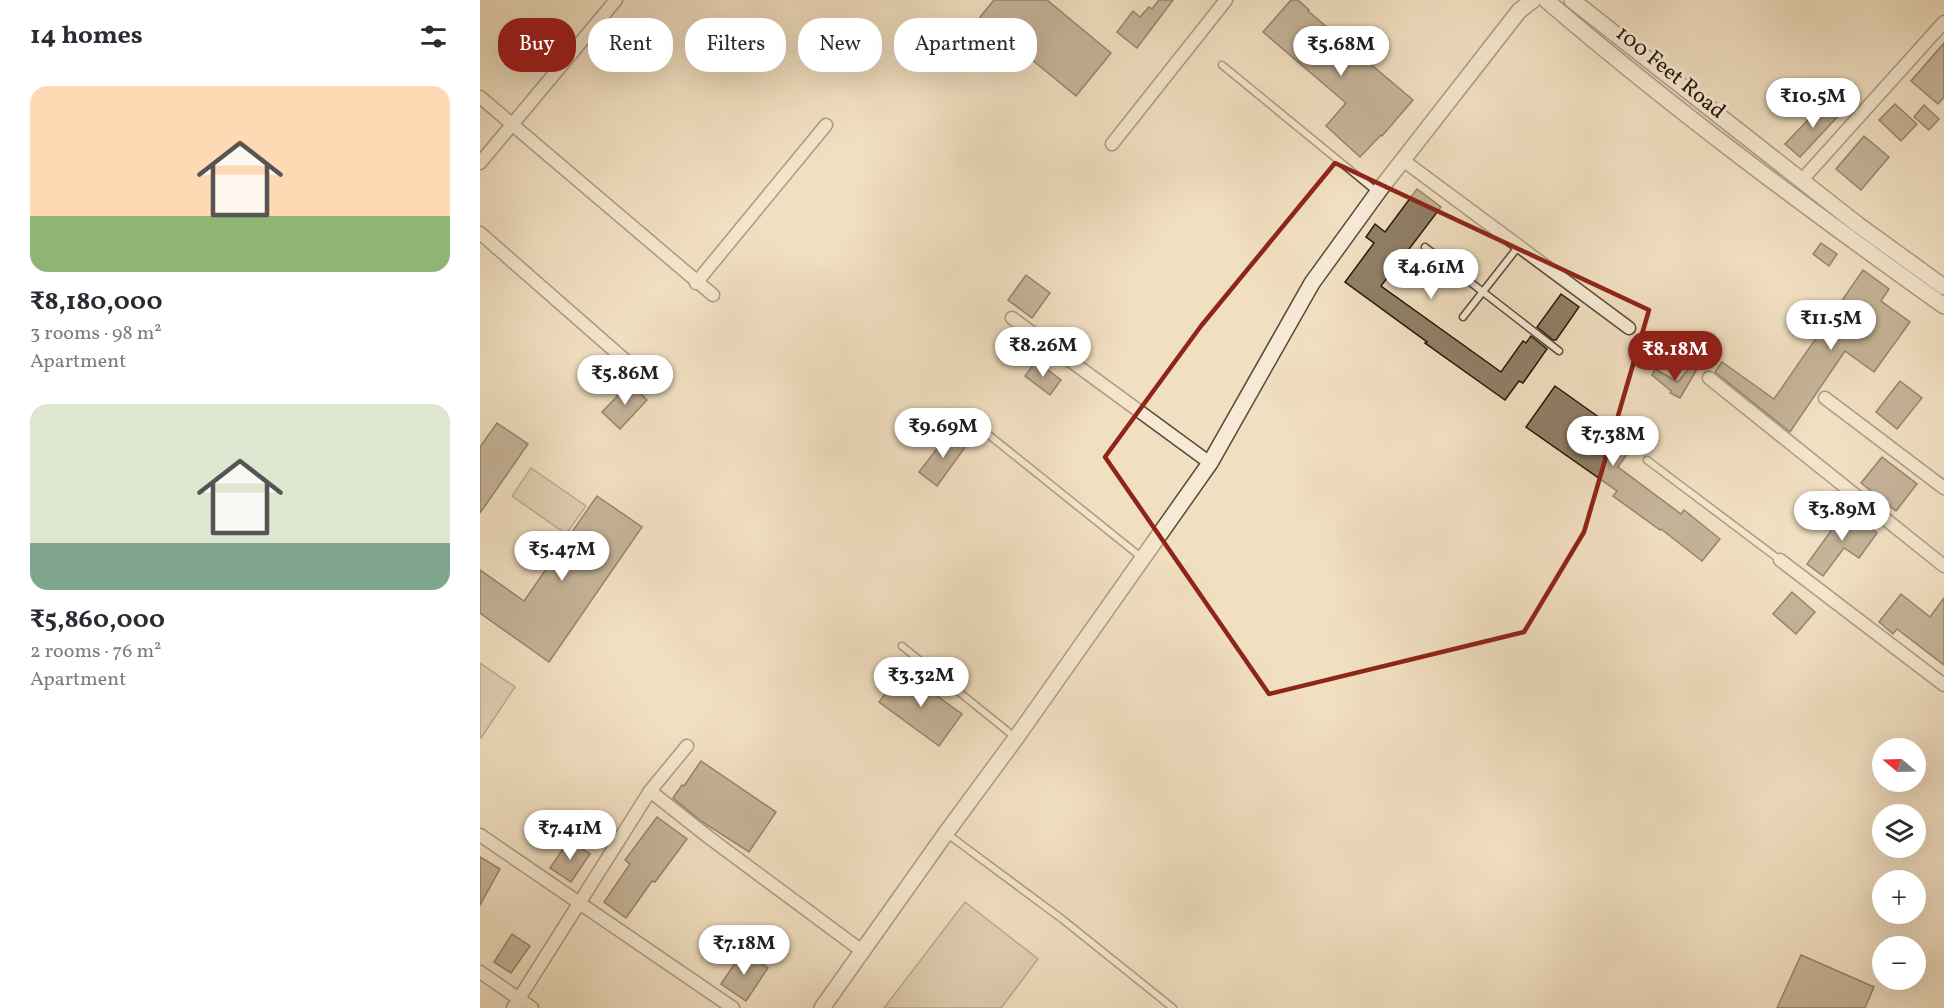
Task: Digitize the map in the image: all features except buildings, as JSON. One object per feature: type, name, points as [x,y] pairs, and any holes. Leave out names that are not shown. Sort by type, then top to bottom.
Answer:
[{"type":"street","points":[[480,163],[616,0]]},
{"type":"street","points":[[1112,144],[1226,0]]},
{"type":"street","points":[[822,1008],[1210,463],[1311,285],[1444,105],[1511,21],[1533,0]]},
{"type":"street","name":"100 Feet Road","points":[[1546,0],[1650,88],[1824,220],[1944,306]]},
{"type":"street","name":"100 Feet Road","points":[[1572,0],[1857,225],[1944,287]]},
{"type":"street","points":[[1801,181],[1944,22]]},
{"type":"street","points":[[480,97],[713,296]]},
{"type":"street","points":[[696,283],[826,125]]},
{"type":"street","points":[[1404,161],[1629,328]]},
{"type":"street","points":[[480,232],[641,374]]},
{"type":"street","points":[[1012,318],[1210,463]]},
{"type":"street","points":[[1709,378],[1944,566]]},
{"type":"street","points":[[1825,398],[1944,488]]},
{"type":"street","points":[[1780,560],[1944,685]]},
{"type":"street","points":[[516,1003],[650,791],[687,746]]},
{"type":"street","points":[[650,791],[862,951]]},
{"type":"street","points":[[480,835],[733,1008]]},
{"type":"street","points":[[480,972],[516,1003],[532,1008]]},
{"type":"lane","points":[[1222,65],[1378,192]]},
{"type":"lane","points":[[1463,317],[1518,246]]},
{"type":"lane","points":[[1425,247],[1559,351]]},
{"type":"lane","points":[[969,419],[1143,558]]},
{"type":"lane","points":[[1647,460],[1780,560]]},
{"type":"lane","points":[[902,646],[1016,738]]},
{"type":"lane","points":[[946,833],[1062,919],[1173,1008]]},
{"type":"highlighted area","points":[[1335,163],[1649,310],[1584,532],[1524,632],[1269,694],[1105,457],[1201,326]]},
{"type":"shaded area","points":[[531,468],[586,506],[566,534],[512,496]]},
{"type":"shaded area","points":[[480,663],[515,687],[481,738],[480,737]]},
{"type":"shaded area","points":[[965,902],[1038,959],[1001,1008],[884,1008]]}]
